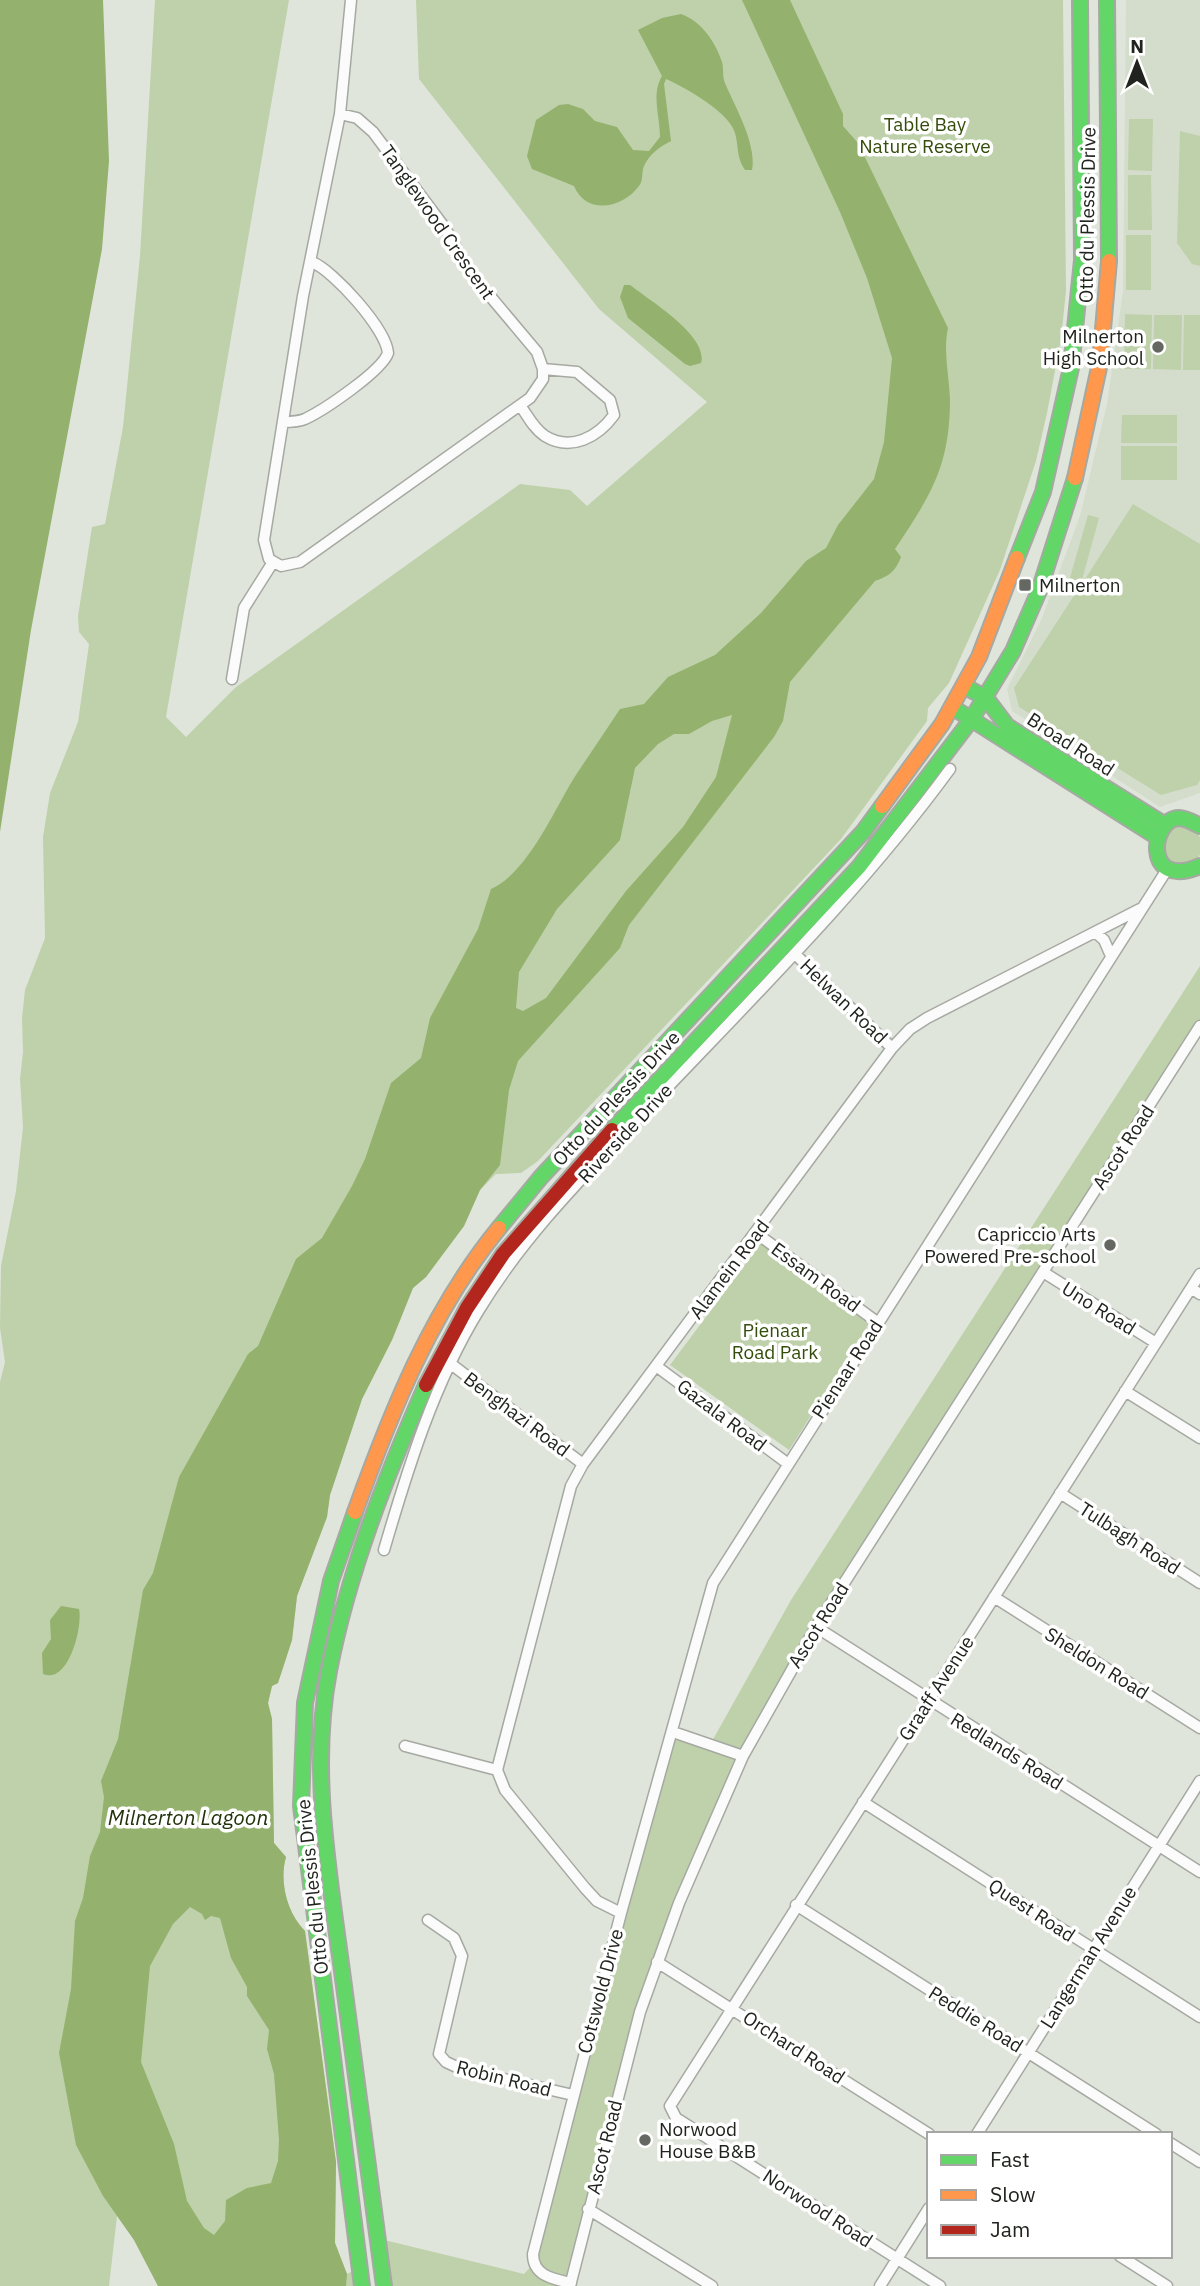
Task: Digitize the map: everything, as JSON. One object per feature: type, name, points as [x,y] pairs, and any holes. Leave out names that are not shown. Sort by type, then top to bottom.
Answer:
[{"type":"main road","name":"Otto du Plessis Drive","points":[[362,2286],[304,1841],[300,1766],[309,1672],[320,1623],[344,1542],[386,1428],[439,1317],[480,1252],[513,1209],[829,871],[898,786],[964,685],[994,622],[1035,516],[1060,430],[1072,369],[1082,250],[1080,0]]},
{"type":"main road","name":"Otto du Plessis Drive","points":[[384,2286],[324,1850],[320,1778],[324,1717],[336,1639],[351,1584],[400,1444],[452,1333],[486,1278],[529,1220],[851,876],[896,822],[971,720],[1013,651],[1053,551],[1080,462],[1094,398],[1109,261],[1107,0]]},
{"type":"main road","name":"Broad Road","points":[[964,685],[986,698],[1007,726],[1048,761]]},
{"type":"main road","name":"Broad Road","points":[[952,707],[1048,761],[1161,831]]},
{"type":"main road","points":[[1199,822],[1180,819],[1161,831],[1156,853],[1168,868],[1184,873],[1200,866]]},
{"type":"street","points":[[351,0],[340,114],[303,296],[264,550],[273,562],[288,566],[300,562],[520,405],[540,385],[543,369],[577,372],[610,400],[614,415],[588,439],[571,442],[543,435],[520,405]]},
{"type":"street","name":"Tanglewood Crescent","points":[[340,114],[358,118],[373,132],[441,222],[469,271],[537,352],[543,369]]},
{"type":"street","points":[[283,422],[303,420],[316,412],[378,368],[388,353],[383,337],[338,280],[326,268],[312,262]]},
{"type":"street","points":[[232,679],[244,608],[273,562]]},
{"type":"street","name":"Riverside Drive","points":[[384,1550],[416,1445],[451,1364],[479,1310],[536,1231],[795,954],[911,823],[950,769]]},
{"type":"street","name":"Pienaar Road","points":[[621,1913],[713,1583],[1168,868]]},
{"type":"street","name":"Alamein Road","points":[[497,1770],[566,1501],[583,1464],[892,1048],[910,1029],[927,1018],[1142,908]]},
{"type":"street","points":[[1095,932],[1104,940],[1111,956]]},
{"type":"street","name":"Helwan Road","points":[[795,954],[892,1048]]},
{"type":"street","name":"Ascot Road","points":[[571,2284],[632,2039],[657,1962],[704,1841],[743,1756],[816,1626],[1200,1027]]},
{"type":"street","name":"Essam Road","points":[[756,1233],[877,1322]]},
{"type":"street","name":"Uno Road","points":[[1043,1272],[1156,1343]]},
{"type":"street","name":"Graaff Avenue","points":[[671,2101],[1156,1343],[1196,1291],[1200,1274]]},
{"type":"street","name":"Benghazi Road","points":[[451,1364],[583,1464]]},
{"type":"street","name":"Gazala Road","points":[[656,1366],[787,1463]]},
{"type":"street","points":[[1125,1391],[1200,1438]]},
{"type":"street","name":"Tulbagh Road","points":[[1060,1493],[1200,1583]]},
{"type":"street","name":"Sheldon Road","points":[[994,1597],[1200,1728]]},
{"type":"street","name":"Redlands Road","points":[[816,1626],[1200,1872]]},
{"type":"street","points":[[673,1732],[743,1756]]},
{"type":"street","points":[[405,1746],[497,1770]]},
{"type":"street","name":"Cotswold Drive","points":[[497,1770],[505,1790],[585,1888],[597,1901],[621,1913],[533,2254],[533,2264],[539,2272],[571,2284]]},
{"type":"street","name":"Langerman Avenue","points":[[978,2132],[1200,1782]]},
{"type":"street","name":"Quest Road","points":[[863,1802],[1200,2017]]},
{"type":"street","name":"Peddie Road","points":[[796,1905],[1153,2132]]},
{"type":"street","name":"Robin Road","points":[[428,1920],[454,1938],[463,1956],[439,2054],[446,2062],[461,2069],[573,2095]]},
{"type":"street","name":"Orchard Road","points":[[657,1962],[927,2133]]},
{"type":"street","name":"Norwood Road","points":[[671,2101],[672,2113],[676,2118],[940,2286]]},
{"type":"street","points":[[1172,2144],[1200,2162]]},
{"type":"street","points":[[588,2209],[712,2286]]},
{"type":"street","points":[[880,2286],[927,2211]]},
{"type":"street","points":[[1124,2258],[1167,2286]]},
{"type":"shaded area","name":"Milnerton High School","points":[[1126,0],[1200,0],[1200,793],[1160,807],[1012,711],[1007,689],[1042,618],[1080,516],[1107,404],[1123,291]]},
{"type":"green space","name":"Table Bay Nature Reserve","points":[[155,0],[289,0],[166,717],[186,737],[236,687],[520,484],[570,490],[587,506],[707,402],[599,309],[419,79],[416,0],[1063,0],[1066,291],[1061,339],[1036,461],[1000,570],[949,683],[928,708],[927,721],[841,839],[538,1161],[521,1173],[496,1174],[480,1190],[464,1226],[426,1277],[413,1288],[392,1340],[362,1399],[330,1495],[327,1517],[297,1596],[292,1640],[278,1683],[272,1686],[268,1703],[272,1719],[274,1843],[286,1857],[283,1877],[289,1906],[305,1931],[336,2162],[335,2243],[347,2274],[359,2268],[360,2286],[158,2286],[134,2240],[117,2216],[109,2286],[0,2286],[0,1382],[5,1362],[0,1328],[1,1266],[16,1191],[23,1127],[20,1079],[25,990],[45,938],[43,837],[50,793],[78,722],[89,644],[79,632],[78,616],[92,527],[105,524],[123,427],[140,256]]},
{"type":"green space","points":[[1129,119],[1153,119],[1152,171],[1128,170]]},
{"type":"green space","points":[[1180,131],[1200,136],[1200,266],[1192,264],[1177,243]]},
{"type":"green space","points":[[1128,175],[1151,175],[1152,230],[1128,230]]},
{"type":"green space","points":[[1126,235],[1151,235],[1151,290],[1126,290]]},
{"type":"green space","points":[[1125,314],[1152,315],[1151,369],[1124,369]]},
{"type":"green space","points":[[1154,315],[1182,315],[1181,370],[1153,369]]},
{"type":"green space","points":[[1184,315],[1200,315],[1200,370],[1183,370]]},
{"type":"green space","points":[[1122,415],[1177,415],[1177,443],[1121,443]]},
{"type":"green space","points":[[1121,446],[1177,446],[1177,480],[1121,480]]},
{"type":"green space","points":[[1133,504],[1200,544],[1200,780],[1197,785],[1161,795],[1019,707],[1014,688],[1077,591],[1067,588],[1088,515],[1099,518],[1080,587]]},
{"type":"green space","points":[[1174,828],[1190,828],[1200,838],[1200,854],[1190,864],[1174,864],[1164,854],[1164,838]]},
{"type":"green space","points":[[1200,966],[1200,1026],[765,1712],[657,1962],[570,2286],[384,2286],[376,2238],[524,2274],[533,2264],[673,1732],[711,1743],[791,1600]]},
{"type":"green space","name":"Pienaar Road Park","points":[[762,1242],[871,1321],[789,1450],[670,1365]]},
{"type":"water","points":[[0,0],[103,0],[109,161],[102,249],[31,630],[0,832]]},
{"type":"water","name":"Milnerton Lagoon","points":[[742,0],[790,0],[843,114],[843,126],[858,143],[948,328],[946,345],[949,422],[942,462],[919,512],[895,549],[901,557],[894,570],[875,581],[790,682],[783,721],[774,737],[629,925],[620,948],[518,1061],[509,1090],[500,1165],[480,1190],[464,1226],[426,1277],[413,1288],[392,1340],[362,1399],[330,1495],[327,1517],[297,1596],[292,1640],[278,1683],[272,1686],[268,1703],[272,1719],[274,1843],[286,1857],[283,1877],[289,1906],[305,1931],[336,2162],[335,2243],[347,2274],[346,2286],[158,2286],[134,2240],[103,2196],[76,2145],[59,2053],[71,1989],[75,1921],[83,1898],[90,1856],[100,1832],[104,1797],[101,1781],[118,1739],[143,1590],[153,1573],[179,1477],[248,1354],[258,1346],[296,1259],[322,1238],[352,1186],[365,1159],[391,1083],[421,1058],[430,1018],[478,929],[491,889],[504,881],[528,855],[574,778],[620,709],[644,704],[668,677],[715,655],[761,613],[806,561],[826,548],[838,525],[874,479],[884,442],[892,358],[867,278],[840,212]],"holes":[[[732,715],[716,777],[683,827],[626,891],[546,998],[523,1011],[516,1008],[519,972],[557,909],[620,840],[635,768],[658,744],[674,734],[689,734],[712,721]],[[190,1907],[202,1914],[205,1920],[211,1916],[220,1918],[231,1958],[247,1987],[247,1996],[269,2030],[267,2049],[274,2074],[279,2140],[278,2161],[271,2183],[247,2188],[226,2200],[225,2221],[214,2235],[204,2228],[187,2201],[174,2144],[141,2062],[150,1966],[173,1924]]]},
{"type":"water","points":[[681,14],[701,27],[719,54],[725,83],[748,137],[753,160],[752,170],[745,170],[742,165],[735,133],[724,117],[695,95],[666,79],[664,84],[671,141],[649,157],[639,186],[632,194],[614,204],[595,205],[580,195],[574,186],[532,169],[527,156],[536,120],[559,105],[568,104],[583,109],[595,121],[617,127],[633,150],[649,151],[660,137],[657,90],[662,76],[638,30],[662,18]]},
{"type":"water","points":[[624,285],[630,285],[687,330],[701,353],[701,363],[690,366],[685,364],[628,318],[620,297]]},
{"type":"water","points":[[61,1606],[79,1609],[76,1639],[67,1662],[60,1671],[52,1675],[43,1674],[42,1653],[51,1639],[50,1620]]},
{"type":"traffic: fast","points":[[1017,558],[1043,492],[1071,368],[1082,260],[1080,0]]},
{"type":"traffic: fast","points":[[1107,0],[1109,261]]},
{"type":"traffic: fast","points":[[612,1130],[859,867],[971,720],[1013,651],[1039,591],[1075,478]]},
{"type":"traffic: fast","points":[[964,686],[986,698],[1007,726],[1165,825]]},
{"type":"traffic: fast","points":[[952,707],[1157,837]]},
{"type":"traffic: fast","points":[[499,1228],[541,1177],[863,832],[882,806]]},
{"type":"traffic: fast","points":[[1200,826],[1182,818],[1169,821],[1162,829],[1157,852],[1161,862],[1169,869],[1182,871],[1200,866]]},
{"type":"traffic: fast","points":[[384,2286],[327,1859],[321,1746],[329,1671],[357,1561],[426,1385]]},
{"type":"traffic: fast","points":[[355,1512],[331,1581],[305,1703],[301,1806],[362,2286]]},
{"type":"traffic: slow","points":[[1075,478],[1100,363],[1109,261]]},
{"type":"traffic: slow","points":[[882,806],[942,724],[979,657],[1017,558]]},
{"type":"traffic: slow","points":[[355,1512],[398,1400],[433,1328],[453,1293],[499,1228]]},
{"type":"traffic: jam","points":[[426,1385],[467,1308],[503,1254],[612,1130]]},
{"type":"place","name":"Milnerton High School","points":[[1158,347]]},
{"type":"place","name":"Milnerton","points":[[1025,585]]},
{"type":"place","name":"Capriccio Arts Powered Pre-school","points":[[1110,1245]]},
{"type":"place","name":"Norwood House B&B","points":[[645,2140]]}]
